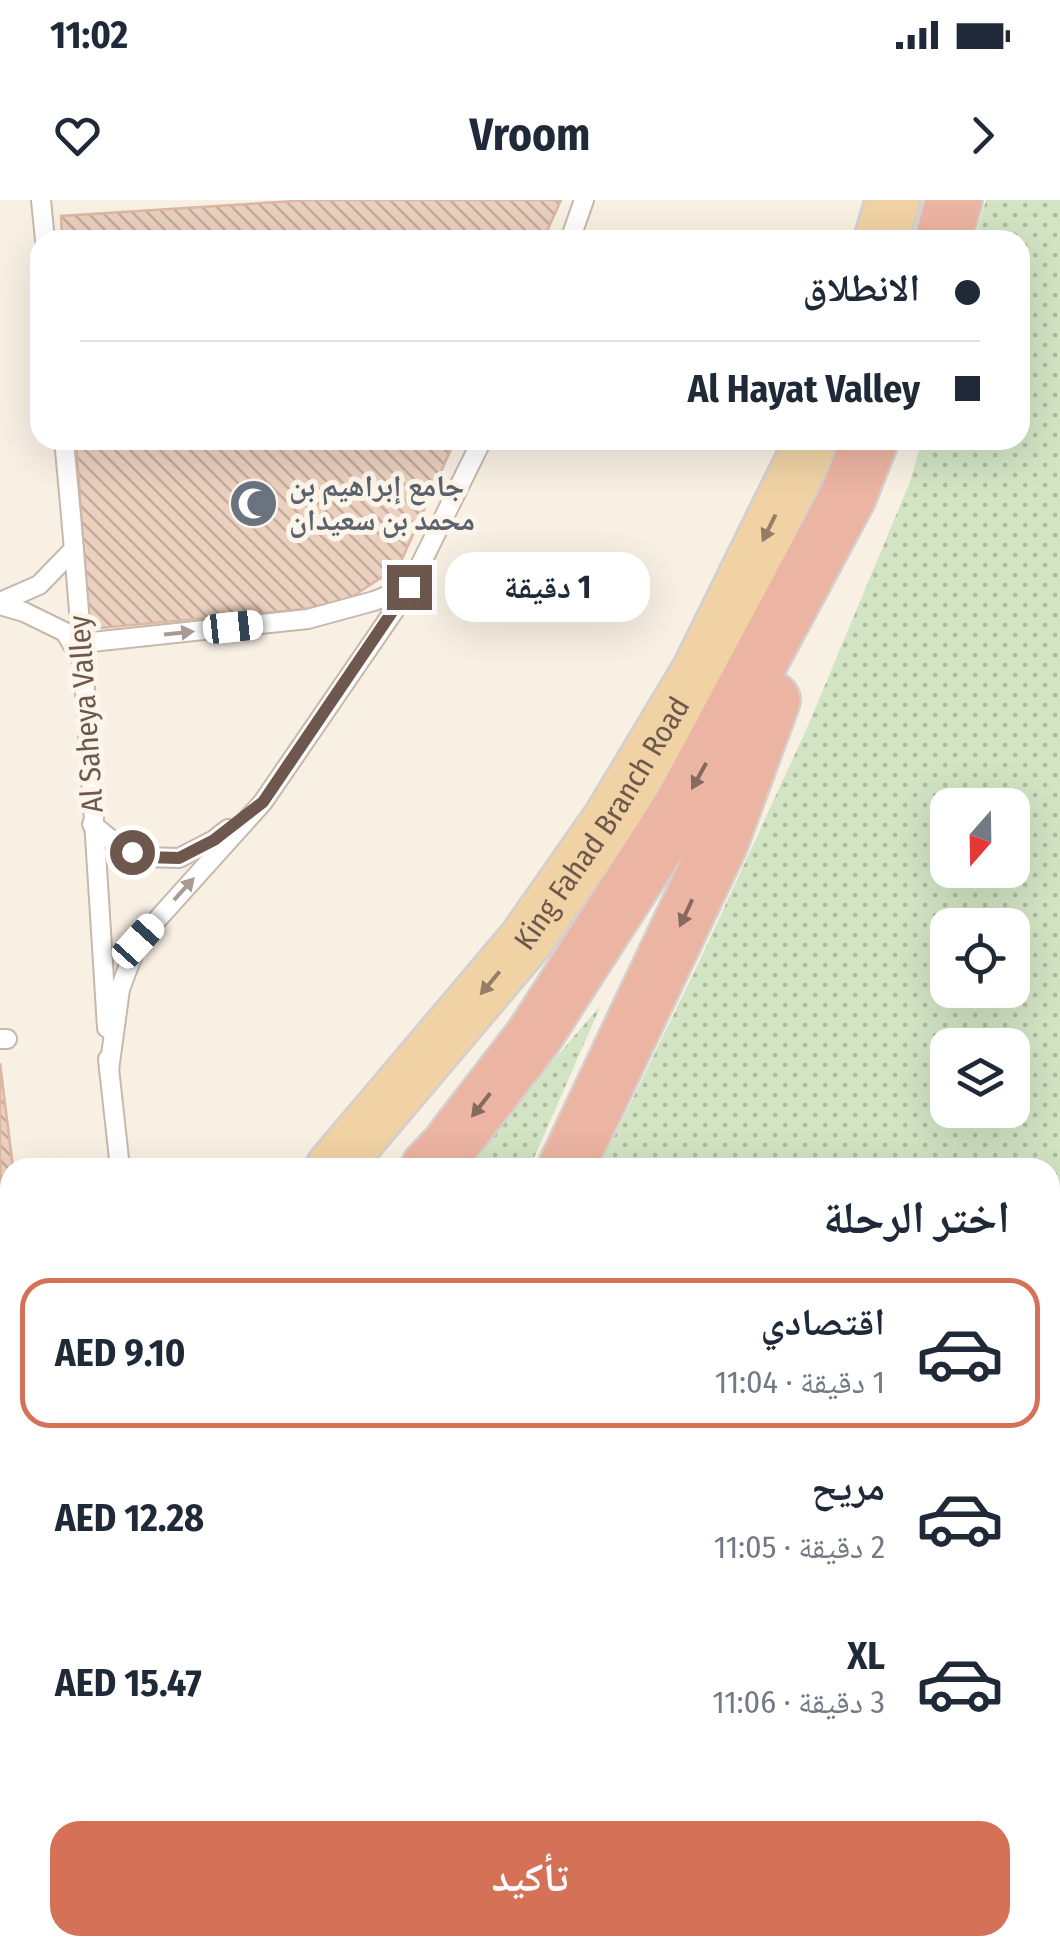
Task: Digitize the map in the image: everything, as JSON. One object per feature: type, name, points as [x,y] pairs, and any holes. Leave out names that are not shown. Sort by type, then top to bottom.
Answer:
[{"type":"highway","points":[[946,230],[954,200]]},
{"type":"highway","points":[[571,1158],[720,842],[866,450]]},
{"type":"highway","points":[[439,1158],[534,1036],[682,806],[848,496]]},
{"type":"main road","points":[[884,230],[893,200]]},
{"type":"main road","name":"King Fahad Branch Road","points":[[341,1158],[525,942],[611,818],[698,672],[806,450]]},
{"type":"lane","points":[[41,200],[44,230]]},
{"type":"lane","points":[[574,230],[584,200]]},
{"type":"lane","name":"Al Saheya Valley","points":[[65,450],[84,664],[109,1070],[119,1158]]},
{"type":"lane","points":[[109,1070],[120,989],[138,941],[263,802],[409,587],[477,450]]},
{"type":"lane","points":[[0,603],[39,585],[74,549]]},
{"type":"lane","points":[[82,644],[308,619],[409,587]]},
{"type":"lane","points":[[0,603],[65,632],[84,664]]},
{"type":"lane","points":[[92,824],[121,848],[144,857],[179,858],[214,840],[263,802]]},
{"type":"green space","points":[[986,200],[1060,200],[1060,1158],[604,1158],[807,728],[910,482],[919,450],[1030,450],[1030,230],[978,230]]},
{"type":"green space","points":[[601,1005],[534,1158],[470,1158]]},
{"type":"building","points":[[310,200],[561,200],[548,230],[62,230],[61,216]]},
{"type":"building","name":"جامع إبراهيم بن محمد بن سعيدان","points":[[77,450],[451,450],[399,566],[338,606],[89,629]]},
{"type":"building","points":[[0,1063],[12,1158],[0,1158]]},
{"type":"place","name":"جامع إبراهيم بن محمد بن سعيدان","points":[[254,503]]},
{"type":"route","points":[[132,852],[144,857],[179,858],[214,840],[263,802],[409,587]]}]
